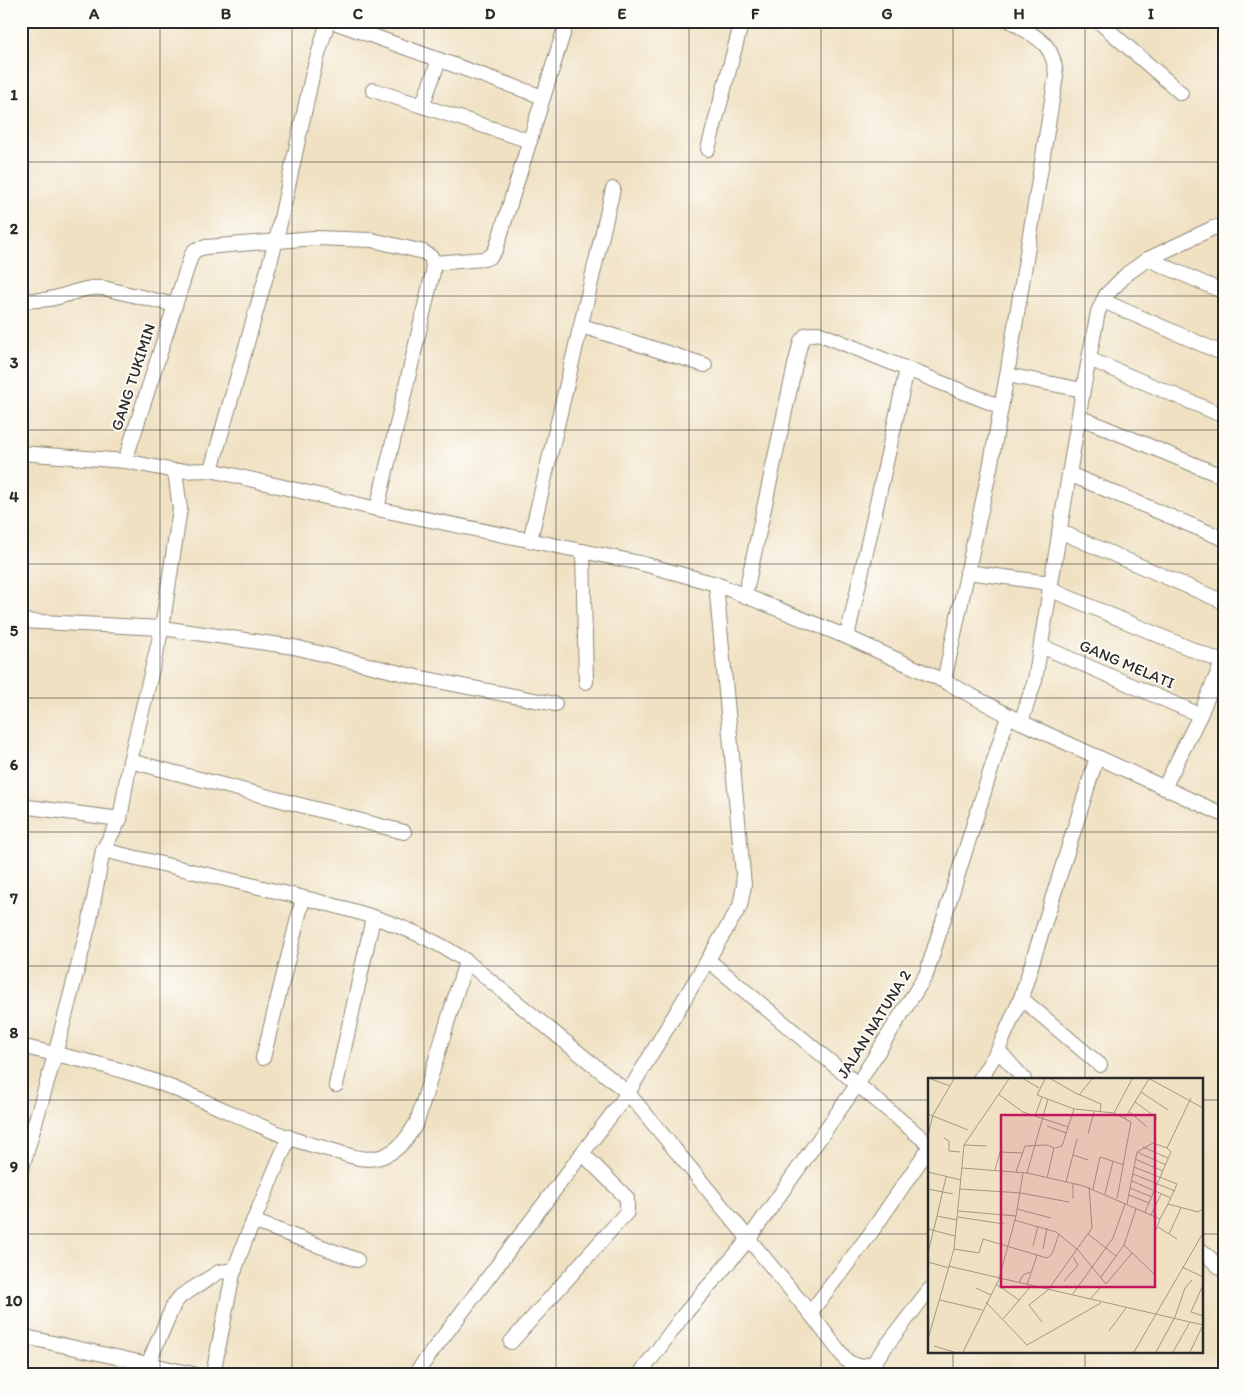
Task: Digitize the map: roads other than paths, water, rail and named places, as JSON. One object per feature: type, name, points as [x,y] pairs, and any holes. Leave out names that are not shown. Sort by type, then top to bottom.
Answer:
[{"type":"street","points":[[211,470],[276,241],[313,72],[329,21],[543,98]]},
{"type":"street","points":[[434,263],[480,260],[488,258],[493,254],[567,21]]},
{"type":"street","points":[[708,150],[742,21]]},
{"type":"street","points":[[944,681],[1007,375],[1056,76],[1052,52],[1044,43],[1011,21]]},
{"type":"street","points":[[1098,21],[1181,92]]},
{"type":"street","points":[[422,106],[439,60]]},
{"type":"street","points":[[373,90],[530,141]]},
{"type":"street","points":[[530,540],[613,190]]},
{"type":"street","points":[[1224,226],[1213,228],[1148,259],[1112,287],[1103,301],[1224,354]]},
{"type":"street","points":[[276,241],[314,238],[372,240],[424,252],[432,258],[434,263],[377,509]]},
{"type":"street","name":"GANG TUKIMIN","points":[[125,460],[191,256],[195,250],[206,247],[276,241]]},
{"type":"street","points":[[1148,259],[1224,292]]},
{"type":"street","points":[[21,300],[48,300],[92,287],[175,305]]},
{"type":"street","name":"JALAN NATUNA 2","points":[[640,1374],[682,1317],[748,1240],[858,1084],[926,974],[1014,719],[1035,680],[1082,390],[1098,312],[1103,301]]},
{"type":"street","points":[[582,326],[706,365]]},
{"type":"street","points":[[745,596],[795,365],[803,338],[809,333],[818,332],[1001,406]]},
{"type":"street","points":[[1089,359],[1224,416]]},
{"type":"street","points":[[847,637],[907,369]]},
{"type":"street","points":[[1007,375],[1082,390]]},
{"type":"street","points":[[1078,417],[1224,477]]},
{"type":"street","points":[[21,453],[125,460],[175,471],[211,470],[377,509],[670,570],[716,584],[847,637],[944,681],[1014,719],[1164,788],[1222,810]]},
{"type":"street","points":[[21,1171],[55,1055],[90,920],[103,850],[120,819],[130,761],[162,628],[180,509],[175,471]]},
{"type":"street","points":[[1069,474],[1224,538]]},
{"type":"street","points":[[1059,531],[1224,602]]},
{"type":"street","points":[[583,551],[586,682]]},
{"type":"street","points":[[967,572],[1050,586],[1223,660],[1200,714],[1164,788]]},
{"type":"street","points":[[415,1374],[628,1093],[740,906],[744,886],[716,584]]},
{"type":"street","points":[[21,621],[162,628],[294,647],[417,677],[555,704]]},
{"type":"street","name":"GANG MELATI","points":[[1041,646],[1200,714]]},
{"type":"street","points":[[981,1078],[998,1050],[1020,998],[1097,757]]},
{"type":"street","points":[[130,761],[404,832]]},
{"type":"street","points":[[21,806],[120,819]]},
{"type":"street","points":[[103,850],[303,898],[373,918],[448,949],[628,1093],[810,1313],[846,1360],[854,1365],[866,1366],[874,1362],[928,1291]]},
{"type":"street","points":[[263,1058],[303,898]]},
{"type":"street","points":[[336,1085],[373,918]]},
{"type":"street","points":[[708,960],[928,1143]]},
{"type":"street","points":[[21,1046],[152,1080],[289,1137],[355,1157],[375,1158],[388,1154],[402,1144],[408,1138],[417,1122],[466,962]]},
{"type":"street","points":[[1020,998],[1100,1064]]},
{"type":"street","points":[[998,1050],[1023,1078]]},
{"type":"street","points":[[213,1374],[235,1270],[253,1221],[289,1137]]},
{"type":"street","points":[[810,1313],[870,1234],[928,1149]]},
{"type":"street","points":[[511,1342],[627,1212],[627,1198],[582,1153]]},
{"type":"street","points":[[253,1221],[357,1260]]},
{"type":"street","points":[[1202,1251],[1224,1271]]},
{"type":"street","points":[[148,1364],[174,1304],[181,1296],[219,1272],[235,1270]]},
{"type":"street","points":[[21,1336],[193,1374]]}]
